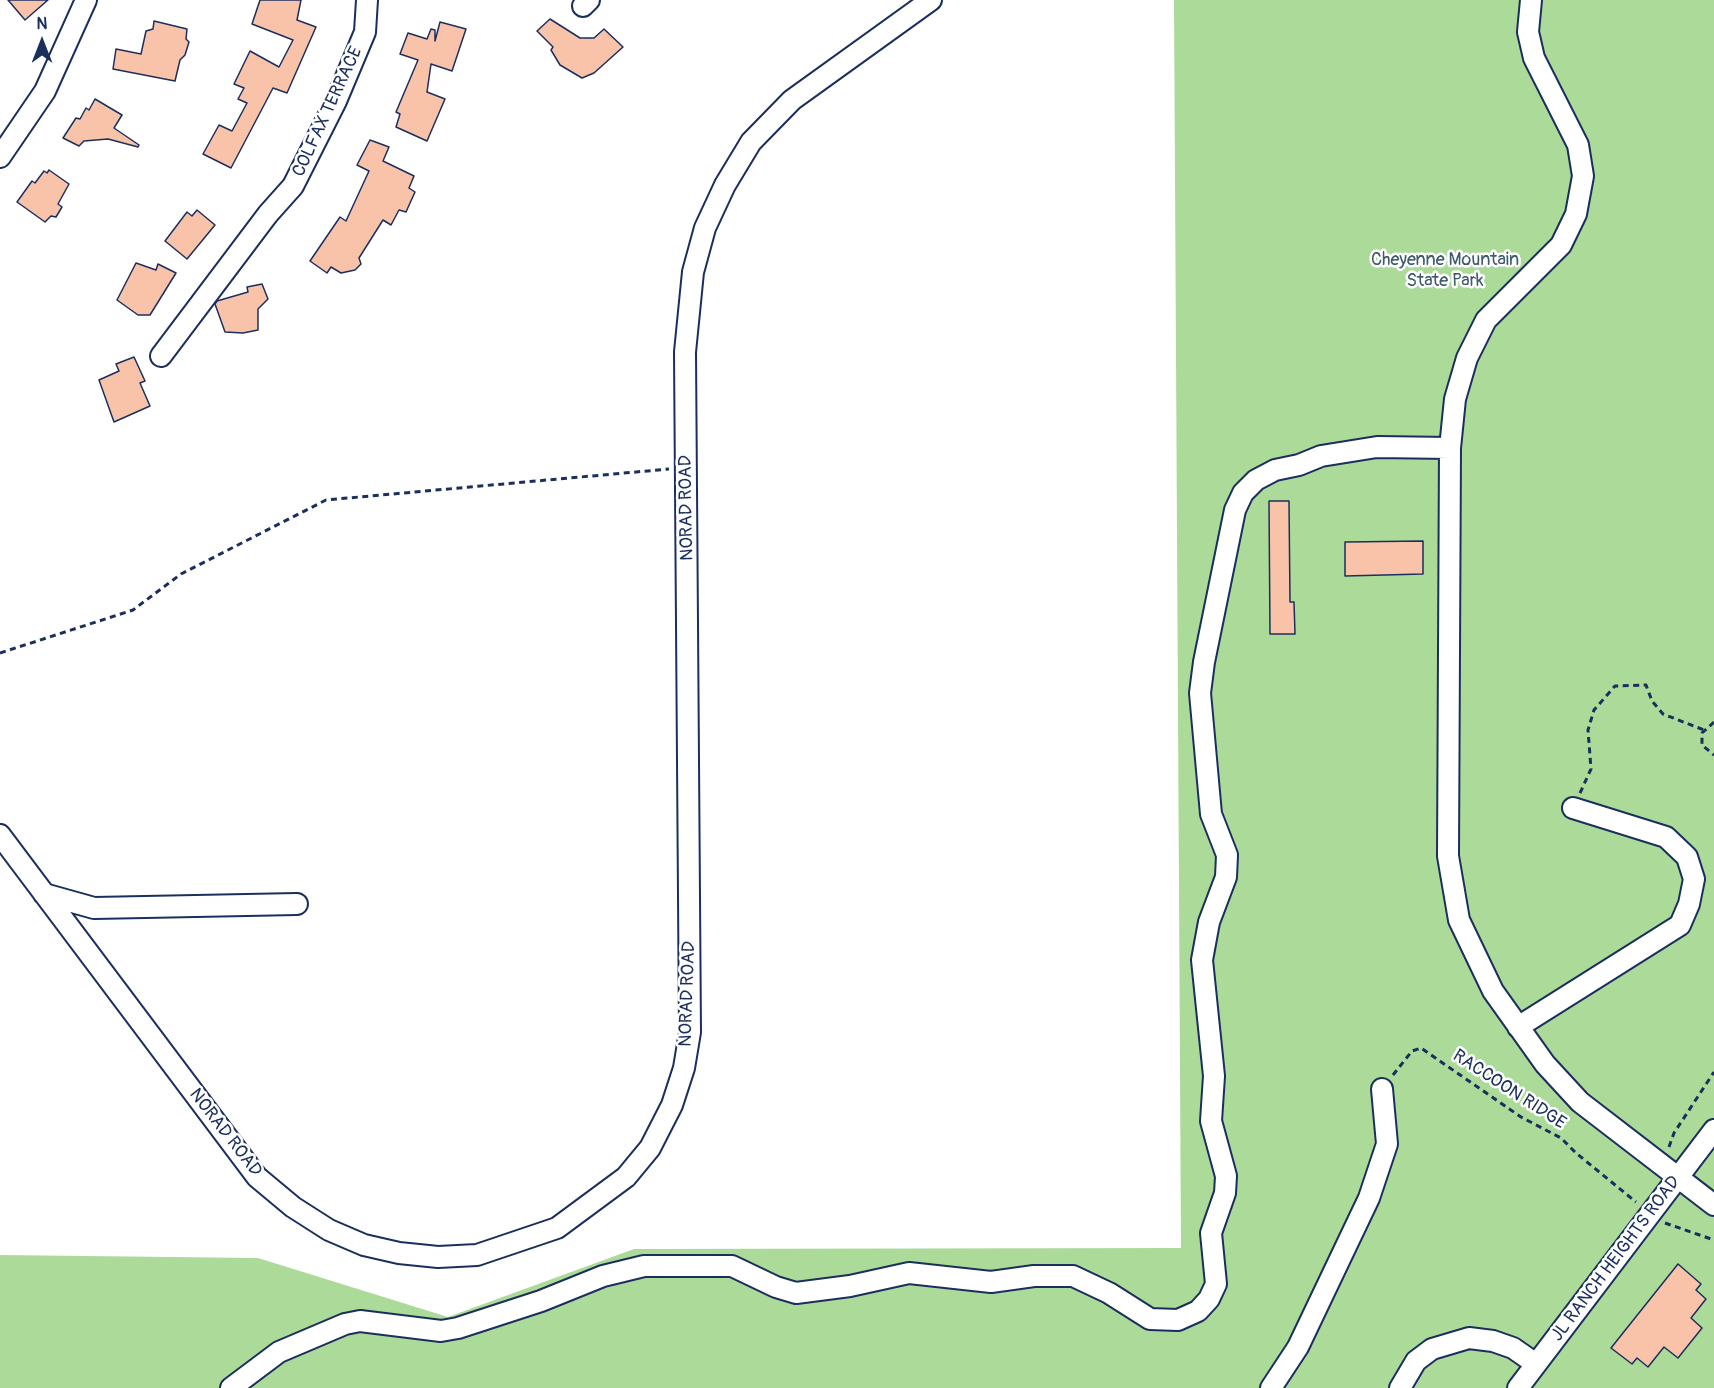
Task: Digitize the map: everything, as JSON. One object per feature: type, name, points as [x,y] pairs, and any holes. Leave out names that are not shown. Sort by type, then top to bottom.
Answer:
[{"type":"street","points":[[0,158],[45,91],[86,0]]},
{"type":"street","name":"COLFAX TERRACE","points":[[160,356],[268,214],[293,186],[336,101],[364,32],[367,0]]},
{"type":"street","name":"NORAD ROAD","points":[[0,835],[257,1177],[293,1208],[329,1230],[364,1245],[438,1257],[477,1256],[514,1245],[567,1222],[626,1177],[650,1148],[672,1105],[684,1068],[690,1032],[686,468],[687,316],[693,272],[705,228],[725,185],[751,142],[792,100],[931,0]]},
{"type":"street","name":"NORAD ROAD","points":[[885,32],[945,0]]},
{"type":"street","points":[[1531,0],[1528,32],[1534,57],[1578,145],[1582,176],[1576,214],[1561,245],[1486,320],[1467,358],[1455,399],[1450,448],[1448,856],[1459,920],[1493,991],[1545,1064],[1580,1102],[1714,1205]]},
{"type":"street","points":[[231,1388],[279,1352],[345,1324],[360,1321],[441,1331],[458,1328],[541,1301],[603,1276],[644,1266],[732,1266],[776,1287],[796,1293],[850,1286],[909,1273],[991,1281],[1034,1276],[1073,1276],[1109,1293],[1150,1319],[1178,1320],[1198,1311],[1209,1299],[1216,1284],[1211,1233],[1225,1193],[1226,1176],[1211,1121],[1214,1076],[1202,960],[1209,922],[1226,877],[1227,855],[1211,814],[1200,693],[1204,662],[1236,510],[1243,493],[1256,480],[1275,470],[1299,465],[1321,456],[1377,447],[1450,448]]},
{"type":"street","points":[[1518,1027],[1680,925],[1689,904],[1694,879],[1687,857],[1666,837],[1573,808]]},
{"type":"street","points":[[44,894],[94,908],[297,904]]},
{"type":"street","points":[[1271,1388],[1298,1347],[1369,1198],[1387,1144],[1382,1089]]},
{"type":"street","name":"JL RANCH HEIGHTS ROAD","points":[[1518,1388],[1714,1130]]},
{"type":"street","points":[[1400,1388],[1416,1361],[1432,1349],[1469,1338],[1492,1341],[1513,1348],[1536,1364]]},
{"type":"path","points":[[0,653],[133,610],[181,574],[326,500],[686,468]]},
{"type":"path","points":[[1573,808],[1591,769],[1588,730],[1594,710],[1615,686],[1646,685],[1652,701],[1663,714],[1703,731]]},
{"type":"path","points":[[1714,722],[1703,731],[1702,745],[1714,755]]},
{"type":"path","name":"RACCOON RIDGE","points":[[1382,1089],[1412,1051],[1421,1048],[1521,1117],[1562,1138],[1576,1153],[1638,1204],[1644,1221]]},
{"type":"path","points":[[1659,1162],[1714,1072]]},
{"type":"path","points":[[1644,1221],[1672,1223],[1714,1240]]},
{"type":"green space","name":"Cheyenne Mountain State Park","points":[[1174,0],[1714,0],[1714,1388],[0,1388],[0,1255],[258,1258],[448,1317],[634,1249],[1181,1248]]},
{"type":"building","points":[[8,0],[48,0],[25,20]]},
{"type":"building","points":[[260,0],[301,0],[297,20],[316,27],[287,93],[273,88],[231,168],[203,154],[219,125],[232,131],[247,103],[238,99],[244,88],[234,84],[250,51],[279,67],[293,40],[252,24]]},
{"type":"building","points":[[550,19],[580,38],[594,38],[604,29],[623,47],[594,73],[582,78],[560,65],[551,50],[553,47],[537,31]]},
{"type":"building","points":[[154,21],[187,29],[186,39],[189,42],[185,55],[180,60],[175,81],[113,69],[116,49],[141,54],[146,31],[153,29]]},
{"type":"building","points":[[440,22],[466,29],[452,71],[431,64],[427,92],[445,99],[427,141],[396,127],[400,114],[396,112],[418,60],[400,54],[408,33],[427,39],[431,29],[435,30],[435,41]]},
{"type":"building","points":[[95,99],[122,115],[114,128],[139,145],[138,147],[108,139],[84,141],[79,146],[63,138],[76,118],[80,119],[86,108],[89,110]]},
{"type":"building","points":[[370,140],[389,147],[383,161],[414,176],[409,188],[415,192],[406,212],[399,210],[391,225],[383,220],[359,258],[361,264],[355,270],[341,273],[331,267],[327,273],[310,261],[340,217],[346,221],[369,171],[357,165]]},
{"type":"building","points":[[49,170],[69,184],[58,204],[62,207],[56,217],[51,216],[45,222],[17,202],[32,181],[35,183],[44,171],[47,173]]},
{"type":"building","points":[[197,210],[215,225],[187,259],[165,241],[187,212],[192,216]]},
{"type":"building","points":[[136,263],[156,270],[158,264],[176,273],[150,315],[138,315],[117,300]]},
{"type":"building","points":[[262,284],[268,299],[258,309],[258,330],[243,333],[225,332],[215,304],[217,301],[248,292],[247,287]]},
{"type":"building","points":[[134,357],[145,381],[140,383],[150,406],[114,422],[99,380],[119,371],[116,364]]},
{"type":"building","points":[[1269,501],[1289,501],[1290,602],[1294,602],[1295,634],[1270,634]]},
{"type":"building","points":[[1423,541],[1423,574],[1345,576],[1345,542]]},
{"type":"building","points":[[1678,1264],[1701,1284],[1696,1290],[1706,1299],[1691,1318],[1702,1328],[1678,1358],[1664,1347],[1648,1367],[1637,1358],[1632,1364],[1611,1348]]}]
